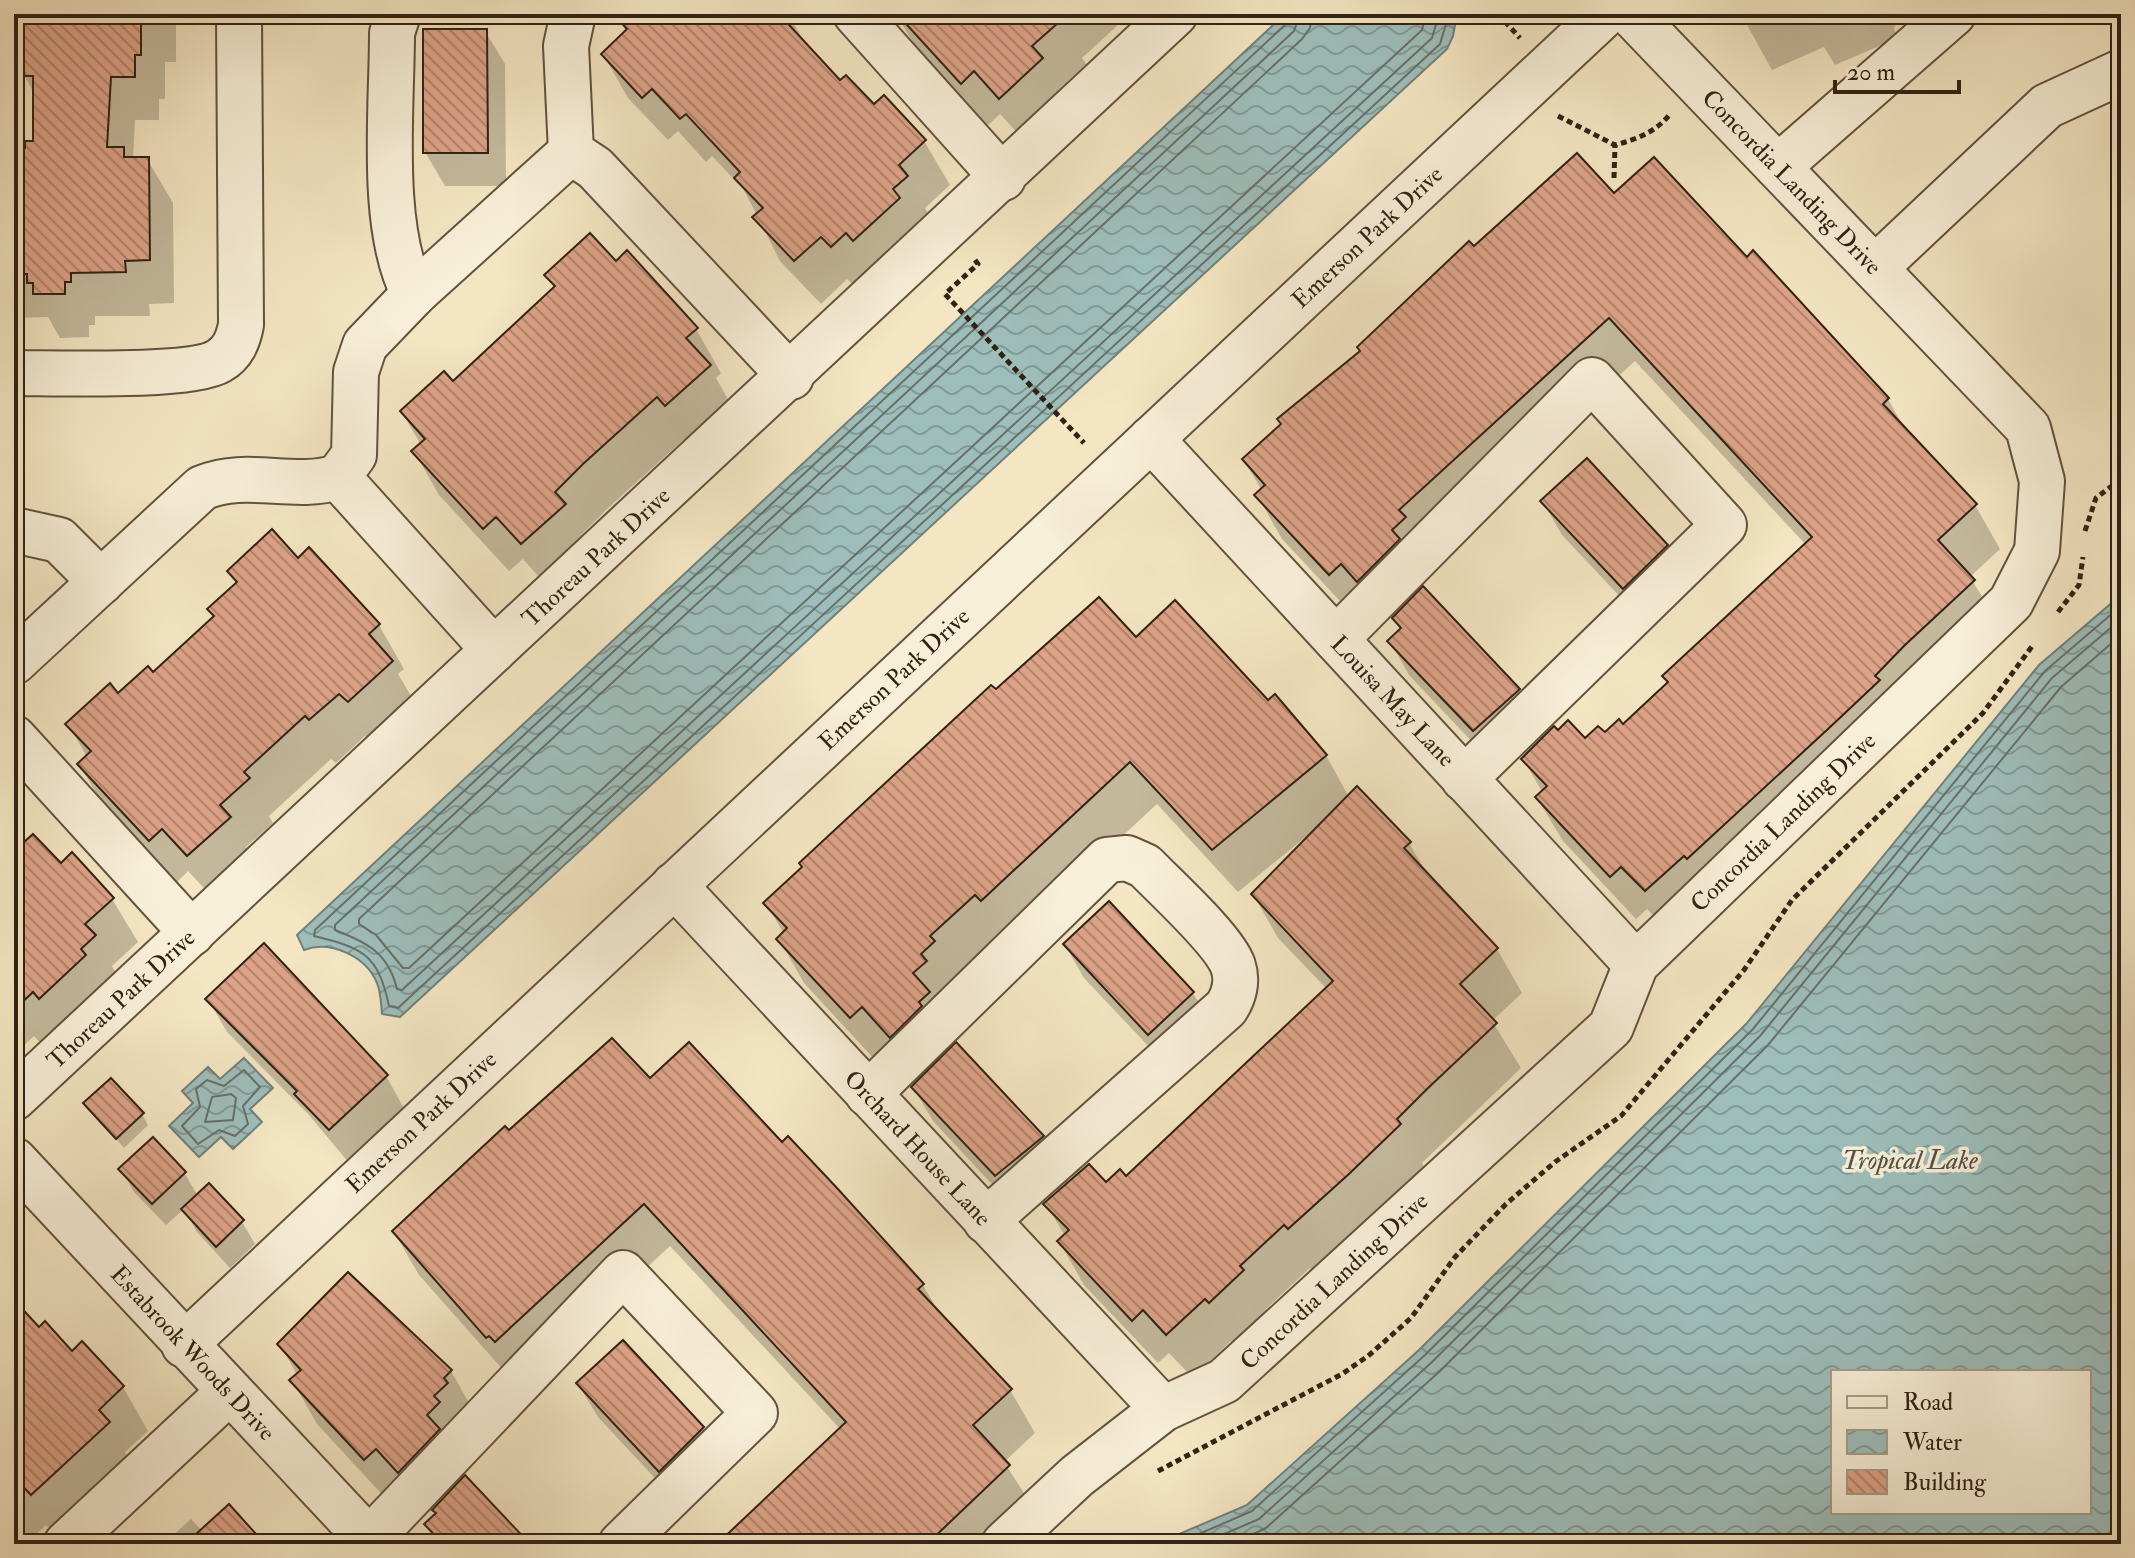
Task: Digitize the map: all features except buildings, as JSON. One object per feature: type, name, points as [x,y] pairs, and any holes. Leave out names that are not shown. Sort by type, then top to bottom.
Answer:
[{"type":"lane","points":[[14,373],[186,370],[219,362],[231,352],[241,325],[239,14]]},
{"type":"lane","points":[[398,14],[392,33],[393,222],[399,260],[414,294]]},
{"type":"lane","points":[[571,152],[566,46],[573,14]]},
{"type":"lane","points":[[856,14],[1003,178]]},
{"type":"lane","name":"Thoreau Park Drive","points":[[14,1098],[791,377],[1175,14]]},
{"type":"lane","name":"Emerson Park Drive","points":[[184,1345],[1605,14]]},
{"type":"lane","name":"Concordia Landing Drive","points":[[1004,1544],[1077,1476],[1163,1409],[1224,1381],[1611,1027],[1636,964],[2011,602],[2037,551],[2042,481],[2028,428],[1631,14]]},
{"type":"lane","points":[[1778,167],[1953,14]]},
{"type":"lane","points":[[1875,268],[2047,106],[2121,72]]},
{"type":"lane","points":[[14,662],[192,496],[214,483],[310,483],[338,477],[348,468],[356,445],[358,358],[372,335],[571,152]]},
{"type":"lane","points":[[571,152],[595,168],[791,377]]},
{"type":"lane","points":[[1336,639],[1592,380],[1724,525],[1464,779]]},
{"type":"lane","name":"Louisa May Lane","points":[[1151,439],[1636,964]]},
{"type":"lane","points":[[338,477],[494,650]]},
{"type":"lane","points":[[14,530],[59,540],[101,582]]},
{"type":"lane","points":[[14,738],[192,933]]},
{"type":"lane","points":[[868,1094],[1107,860],[1137,860],[1226,953],[1235,975],[1232,999],[1226,1008],[986,1221]]},
{"type":"lane","name":"Orchard House Lane","points":[[674,885],[1163,1409]]},
{"type":"lane","name":"Estabrook Woods Drive","points":[[14,1160],[371,1542]]},
{"type":"lane","points":[[371,1542],[623,1273],[755,1413],[621,1544]]},
{"type":"lane","points":[[66,1544],[229,1392]]},
{"type":"path","points":[[1528,87],[1564,121],[1615,145],[1639,138],[1662,124],[1696,81]]},
{"type":"path","points":[[1614,178],[1615,145]]},
{"type":"path","points":[[978,264],[945,294],[1085,444]]},
{"type":"water","points":[[1285,14],[1457,14],[1447,49],[400,1017],[382,1014],[377,983],[372,973],[356,958],[325,947],[304,950],[297,935]]},
{"type":"water","name":"Tropical Lake","points":[[2121,595],[2121,1544],[1156,1544],[1247,1505],[1419,1350],[1747,1023],[2039,665]]},
{"type":"water","points":[[244,1058],[273,1088],[250,1109],[262,1122],[233,1149],[221,1137],[199,1157],[169,1126],[193,1103],[182,1091],[208,1067],[220,1079]]}]
